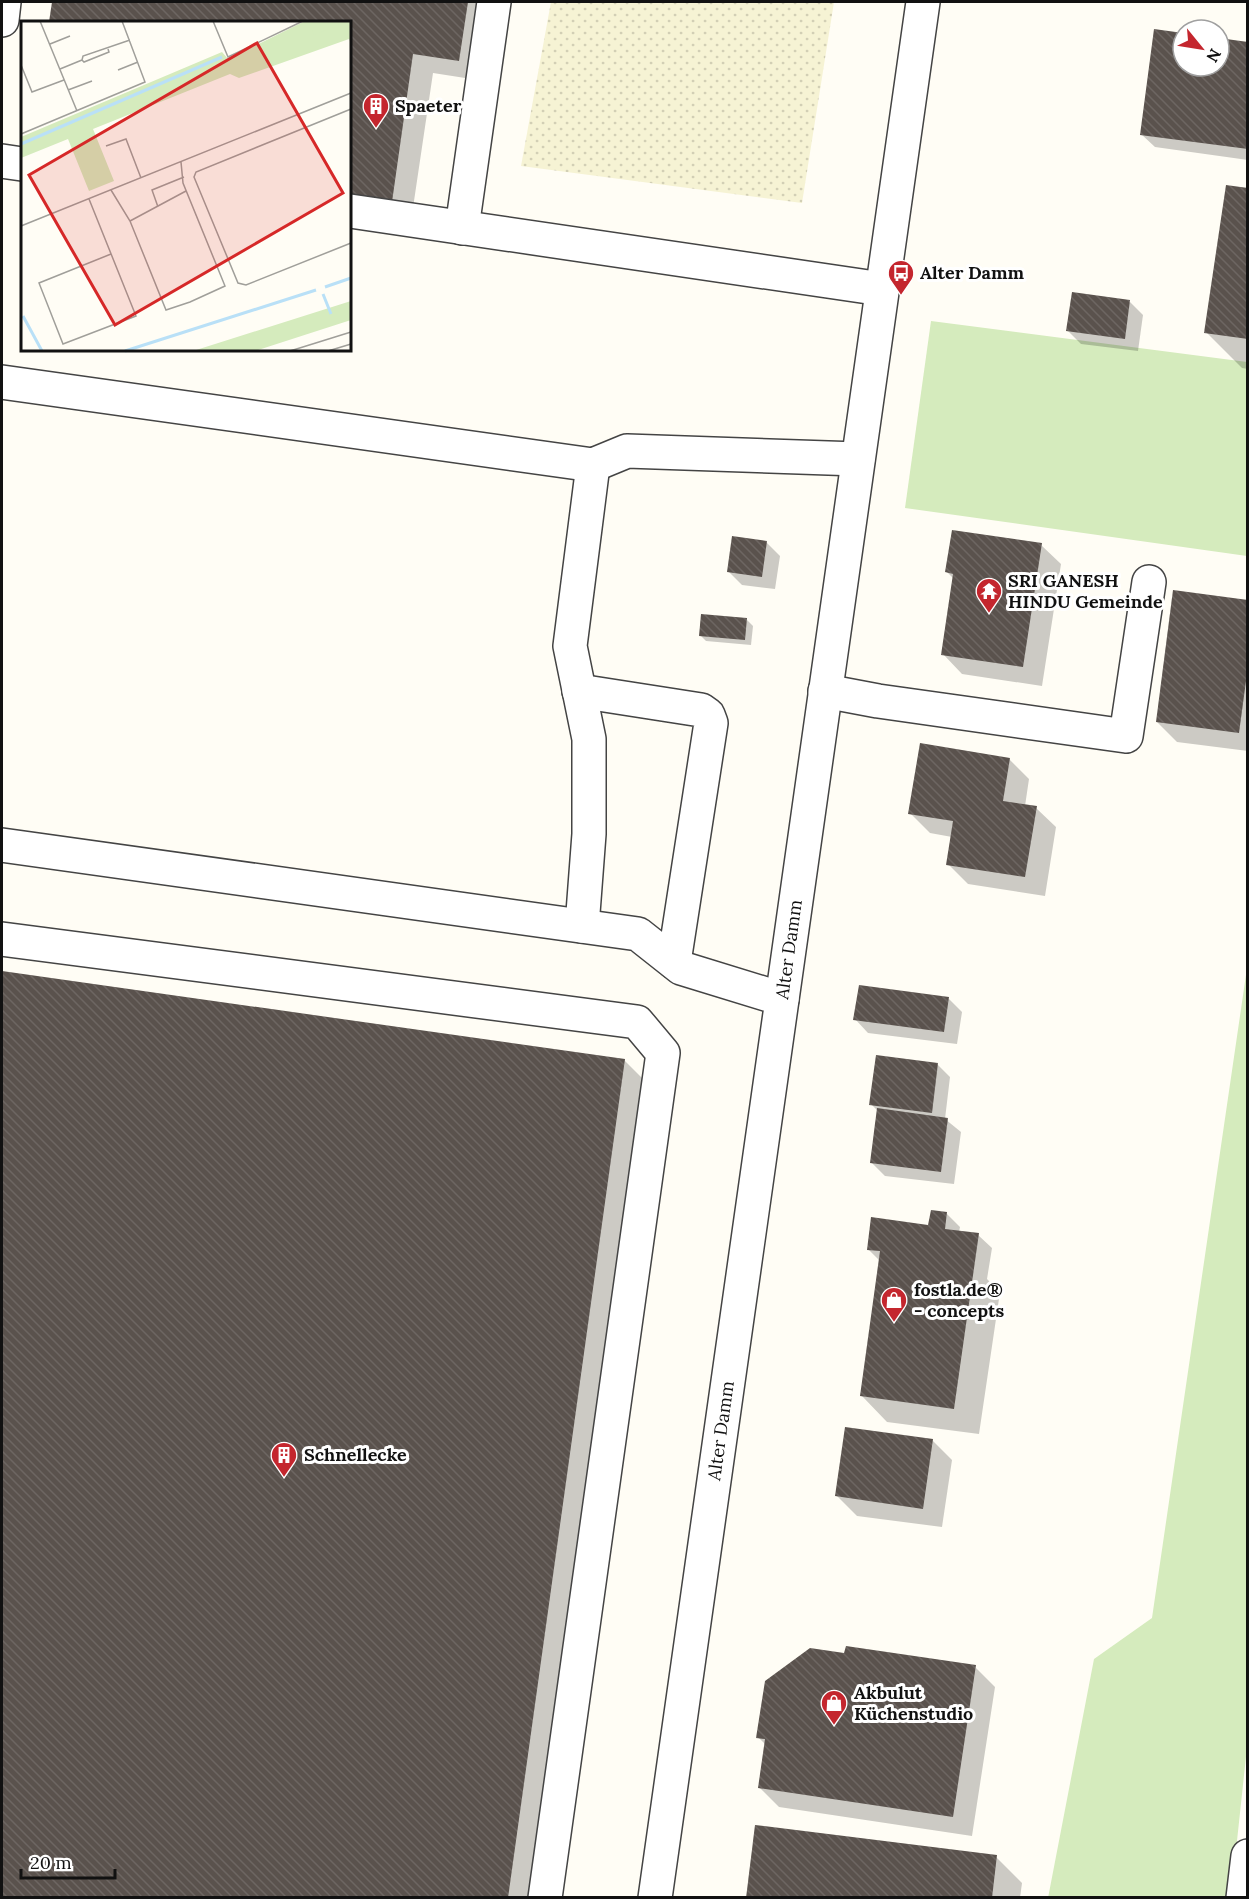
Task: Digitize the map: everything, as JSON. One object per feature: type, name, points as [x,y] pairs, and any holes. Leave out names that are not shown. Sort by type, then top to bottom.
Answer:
[{"type":"street","points":[[2,20],[4,2]]},
{"type":"street","points":[[462,228],[494,2]]},
{"type":"street","name":"Alter Damm","points":[[655,1898],[923,2]]},
{"type":"street","points":[[2,161],[21,164]]},
{"type":"street","points":[[351,211],[882,289]]},
{"type":"street","points":[[2,382],[593,465],[627,451],[858,459]]},
{"type":"street","points":[[582,926],[589,834],[589,739],[570,646],[593,465]]},
{"type":"street","points":[[825,691],[878,701],[1126,736],[1149,582]]},
{"type":"street","points":[[579,691],[701,710],[708,715],[711,723],[674,962]]},
{"type":"street","points":[[2,844],[638,934],[681,968],[782,999]]},
{"type":"street","points":[[2,939],[637,1022],[663,1053],[544,1898]]},
{"type":"street","points":[[1243,1898],[1248,1856]]},
{"type":"shaded area","points":[[551,2],[834,2],[802,203],[521,166]]},
{"type":"green space","points":[[931,321],[1247,362],[1247,556],[905,508]]},
{"type":"green space","points":[[1247,968],[1248,1738],[1231,1897],[1048,1898],[1094,1659],[1152,1618]]},
{"type":"building","name":"Spaeter","points":[[52,2],[468,2],[459,61],[413,54],[391,209],[351,203],[351,21],[49,21]]},
{"type":"building","points":[[1154,29],[1171,31],[1171,78],[1231,78],[1231,40],[1248,42],[1248,149],[1140,135]]},
{"type":"building","points":[[1226,185],[1248,188],[1248,339],[1204,333]]},
{"type":"building","points":[[1072,292],[1130,300],[1125,339],[1066,331]]},
{"type":"building","name":"SRI GANESH HINDU Gemeinde","points":[[952,530],[1042,543],[1023,667],[941,655],[953,574],[945,572]]},
{"type":"building","points":[[732,536],[767,541],[762,577],[727,572]]},
{"type":"building","points":[[1173,590],[1248,600],[1248,666],[1239,733],[1156,722]]},
{"type":"building","points":[[701,614],[747,618],[745,640],[699,636]]},
{"type":"building","points":[[920,743],[1010,758],[1003,801],[1037,806],[1025,877],[946,865],[953,821],[908,814]]},
{"type":"building","name":"Schnellecke","points":[[2,971],[625,1059],[508,1898],[2,1898]]},
{"type":"building","points":[[859,985],[949,997],[944,1032],[853,1020]]},
{"type":"building","points":[[876,1055],[938,1063],[932,1113],[869,1105]]},
{"type":"building","points":[[877,1108],[948,1118],[941,1172],[870,1163]]},
{"type":"building","points":[[931,1210],[947,1212],[945,1229],[979,1233],[954,1409],[860,1396],[880,1251],[867,1250],[871,1217],[928,1225]]},
{"type":"building","points":[[845,1427],[933,1439],[923,1509],[835,1496]]},
{"type":"building","points":[[846,1646],[976,1665],[953,1817],[758,1788],[765,1739],[756,1738],[765,1681],[810,1648],[844,1653]]},
{"type":"building","points":[[755,1825],[997,1855],[992,1898],[746,1898]]},
{"type":"place","name":"Spaeter","points":[[376,129]]},
{"type":"place","name":"Alter Damm","points":[[901,296]]},
{"type":"place","name":"SRI GANESH HINDU Gemeinde","points":[[989,614]]},
{"type":"place","name":"fostla.de® - concepts","points":[[894,1323]]},
{"type":"place","name":"Schnellecke","points":[[284,1478]]},
{"type":"place","name":"Akbulut Küchenstudio","points":[[834,1726]]}]
